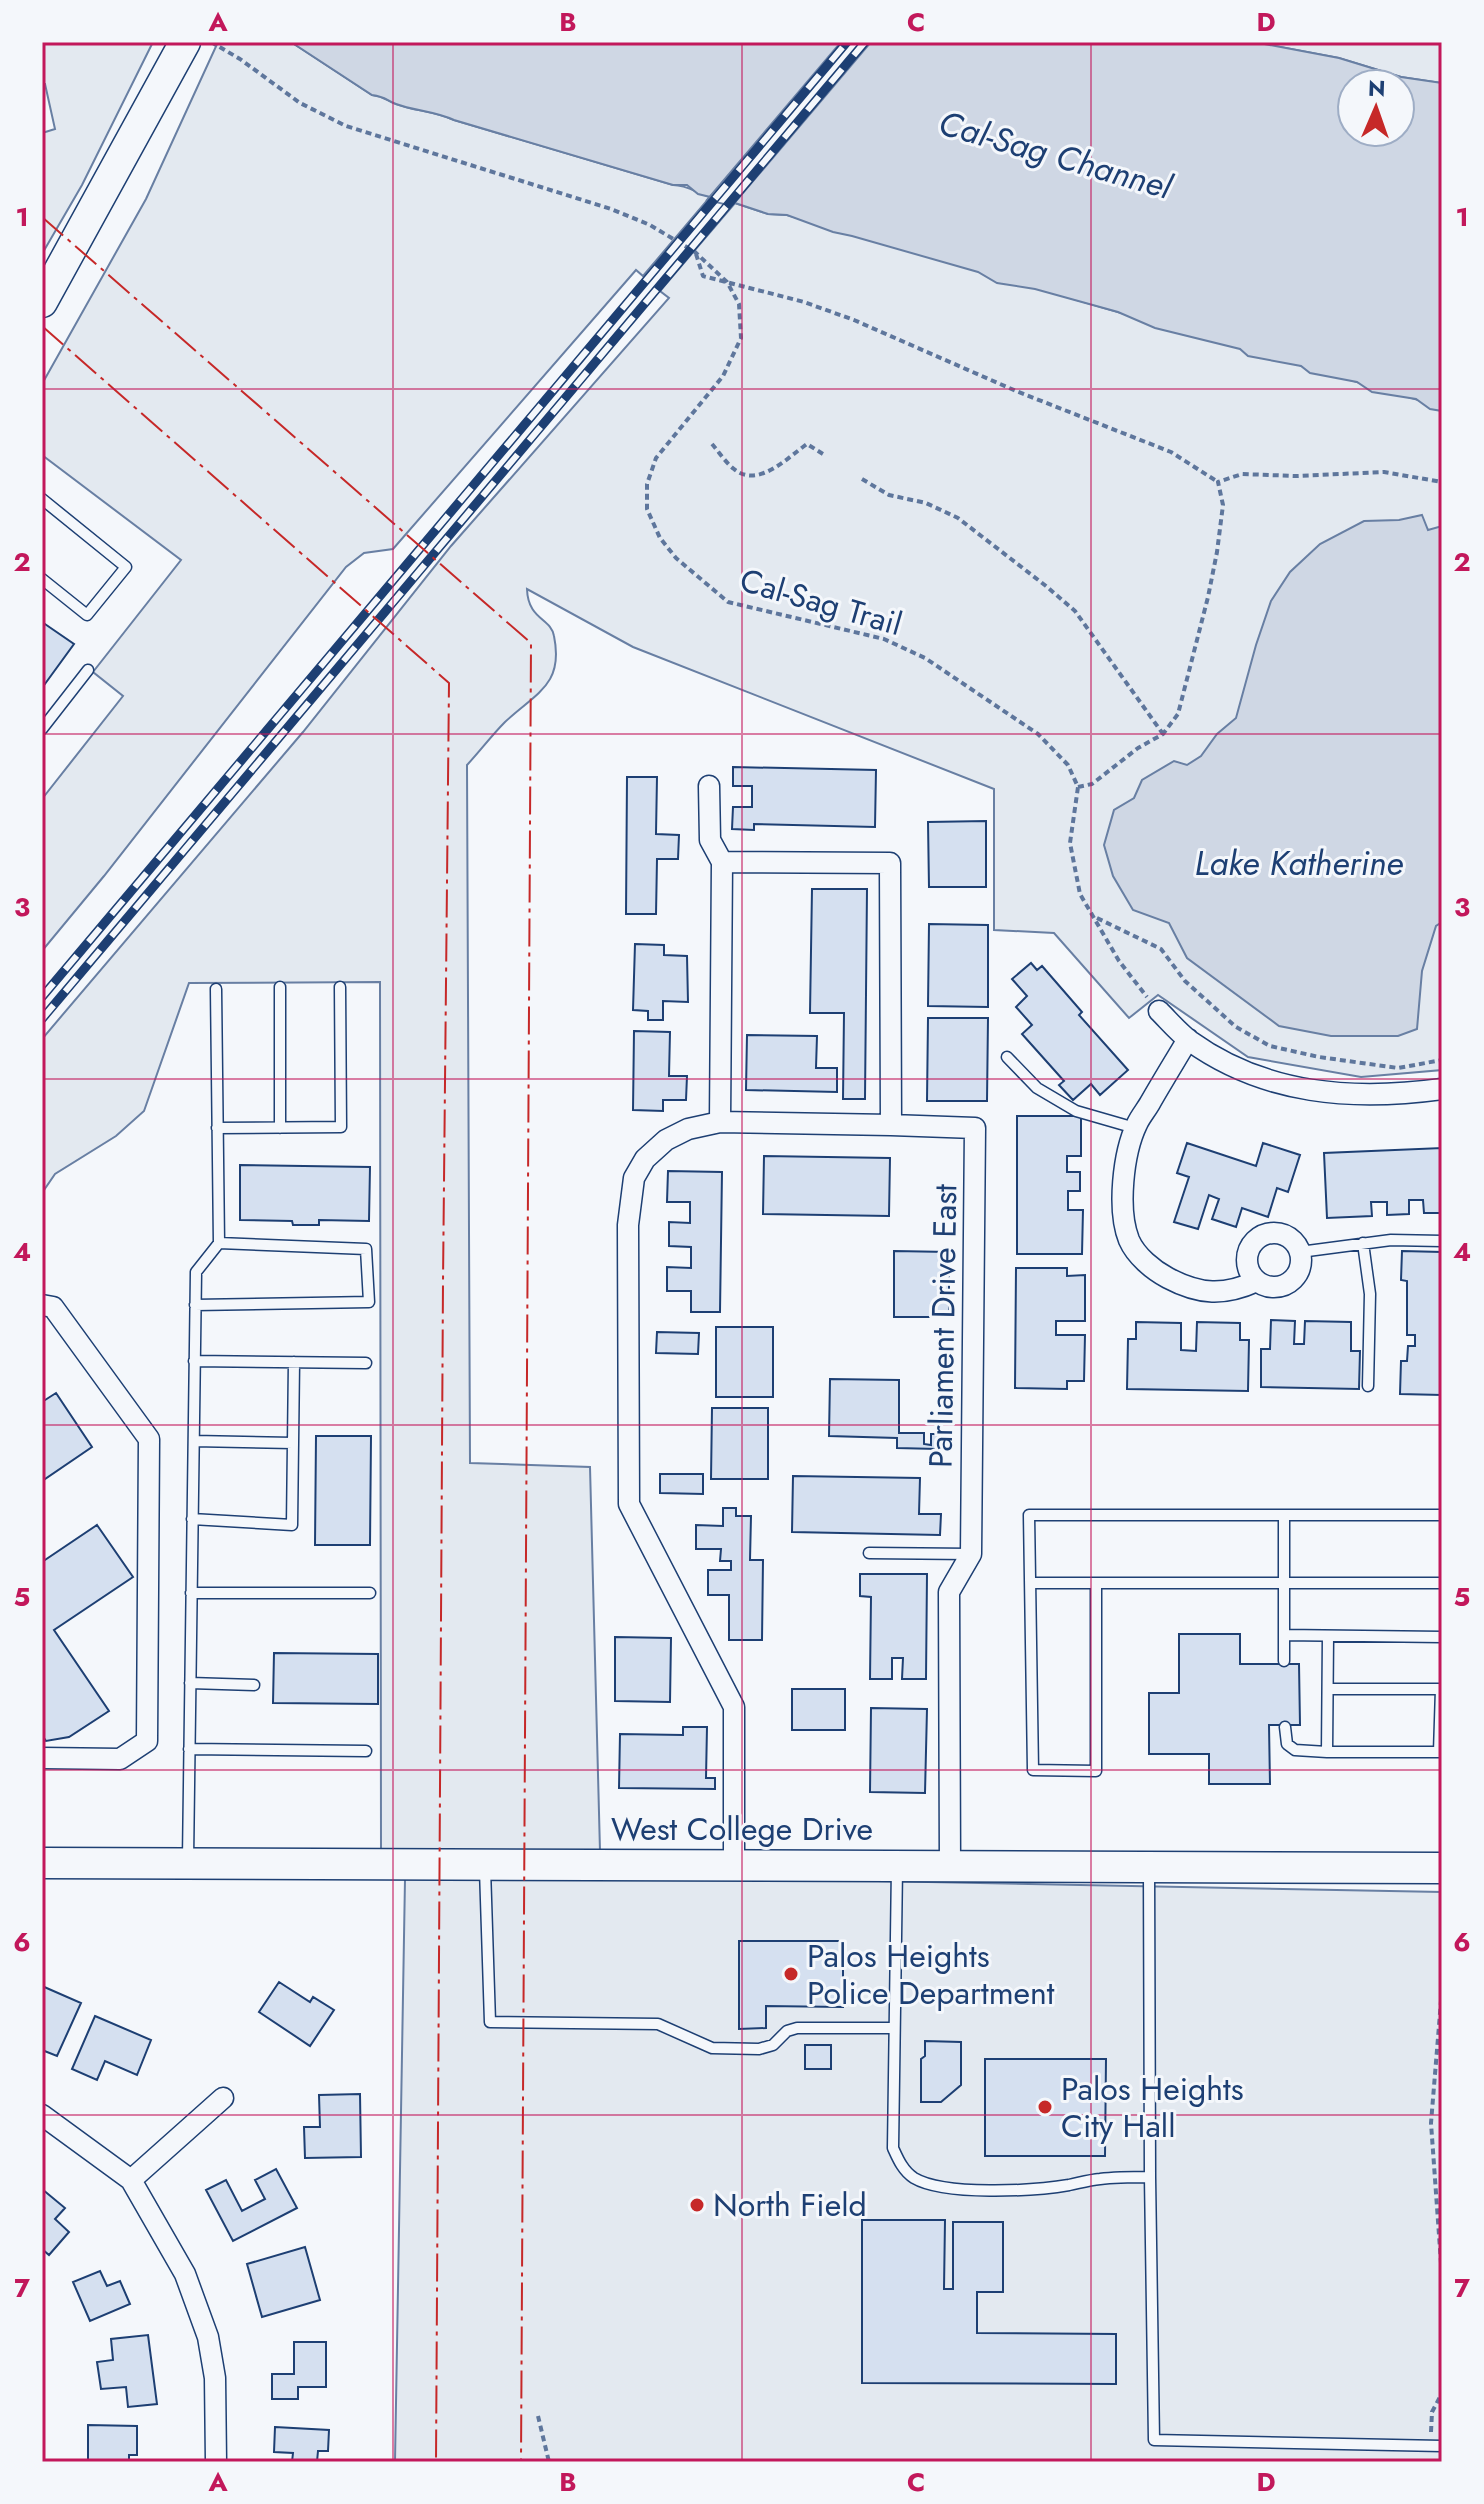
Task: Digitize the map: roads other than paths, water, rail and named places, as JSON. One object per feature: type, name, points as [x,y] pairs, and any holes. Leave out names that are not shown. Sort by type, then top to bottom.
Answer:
[{"type":"main road","points":[[42,302],[184,46]]},
{"type":"main road","name":"West College Drive","points":[[42,1863],[1442,1868]]},
{"type":"street","points":[[709,786],[710,840],[722,862],[720,1122]]},
{"type":"street","points":[[722,862],[890,863],[891,1125],[720,1122],[688,1129],[666,1140],[645,1159],[634,1178],[628,1225],[629,1504],[734,1707],[734,1864]]},
{"type":"street","points":[[1159,1011],[1188,1039],[1231,1066],[1307,1091],[1404,1094],[1442,1089]]},
{"type":"street","points":[[1188,1039],[1135,1128],[1123,1196],[1129,1240],[1140,1256],[1160,1273],[1185,1287],[1204,1292],[1229,1291],[1257,1281]]},
{"type":"street","name":"Parliament Drive East","points":[[891,1125],[975,1128],[971,1554],[949,1592],[950,1866]]},
{"type":"street","points":[[1272,1233],[1289,1238],[1300,1252],[1300,1269],[1289,1283],[1273,1287],[1257,1281],[1247,1266],[1247,1257],[1255,1241],[1272,1233]]},
{"type":"street","points":[[42,1758],[120,1759],[147,1741],[149,1439],[46,1309]]},
{"type":"street","points":[[131,2180],[223,2098]]},
{"type":"street","points":[[42,2115],[131,2180],[185,2274],[208,2337],[215,2378],[216,2462]]},
{"type":"lane","points":[[42,499],[126,567],[87,615],[42,579]]},
{"type":"lane","points":[[42,729],[88,670]]},
{"type":"lane","points":[[280,987],[280,1128]]},
{"type":"lane","points":[[217,1128],[341,1127],[340,987]]},
{"type":"lane","points":[[188,1862],[196,1272],[219,1243],[216,989]]},
{"type":"lane","points":[[1007,1057],[1037,1088],[1076,1111],[1135,1128]]},
{"type":"lane","points":[[1300,1252],[1391,1240],[1442,1241]]},
{"type":"lane","points":[[195,1305],[369,1302],[366,1249],[219,1243]]},
{"type":"lane","points":[[1363,1243],[1370,1294],[1368,1386]]},
{"type":"lane","points":[[194,1361],[366,1363]]},
{"type":"lane","points":[[192,1519],[292,1525],[294,1362]]},
{"type":"lane","points":[[194,1441],[293,1443]]},
{"type":"lane","points":[[1096,1584],[1096,1771],[1033,1770],[1029,1515],[1442,1515]]},
{"type":"lane","points":[[1284,1515],[1284,1661]]},
{"type":"lane","points":[[869,1553],[971,1554]]},
{"type":"lane","points":[[1030,1583],[1442,1583]]},
{"type":"lane","points":[[191,1593],[370,1593]]},
{"type":"lane","points":[[1284,1635],[1442,1637]]},
{"type":"lane","points":[[1327,1752],[1328,1636]]},
{"type":"lane","points":[[190,1683],[254,1685]]},
{"type":"lane","points":[[1285,1727],[1287,1744],[1295,1750],[1439,1752],[1441,1689],[1328,1689]]},
{"type":"lane","points":[[189,1749],[366,1751]]},
{"type":"lane","points":[[485,1863],[490,2022],[658,2024],[712,2048],[759,2049],[773,2045],[787,2031],[797,2028],[894,2028]]},
{"type":"lane","points":[[897,1865],[893,2148],[900,2164],[911,2177],[948,2189],[1034,2188],[1097,2179],[1150,2177]]},
{"type":"lane","points":[[1149,1867],[1154,2440],[1436,2446]]},
{"type":"water","name":"Cal-Sag Channel","points":[[291,42],[1254,42],[1339,58],[1372,68],[1336,68],[1336,148],[1416,148],[1416,79],[1442,83],[1442,411],[1430,409],[1416,399],[1372,392],[1357,382],[1310,373],[1301,366],[1248,356],[1240,349],[1155,328],[1118,312],[1035,289],[997,283],[978,272],[833,232],[787,215],[768,214],[698,194],[687,185],[673,185],[372,95]]},
{"type":"water","name":"Lake Katherine","points":[[1422,515],[1428,530],[1442,526],[1442,922],[1436,926],[1422,971],[1417,1029],[1398,1036],[1331,1036],[1279,1026],[1187,958],[1169,923],[1133,910],[1113,876],[1104,845],[1114,810],[1134,798],[1142,780],[1174,761],[1187,765],[1201,756],[1217,734],[1236,718],[1271,601],[1290,572],[1320,544],[1364,521],[1399,520]]},
{"type":"railway","points":[[42,997],[847,42]]},
{"type":"railway","points":[[42,1019],[865,42]]},
{"type":"place","name":"Palos Heights Police Department","points":[[791,1974]]},
{"type":"place","name":"Palos Heights City Hall","points":[[1045,2107]]},
{"type":"place","name":"North Field","points":[[697,2205]]}]
